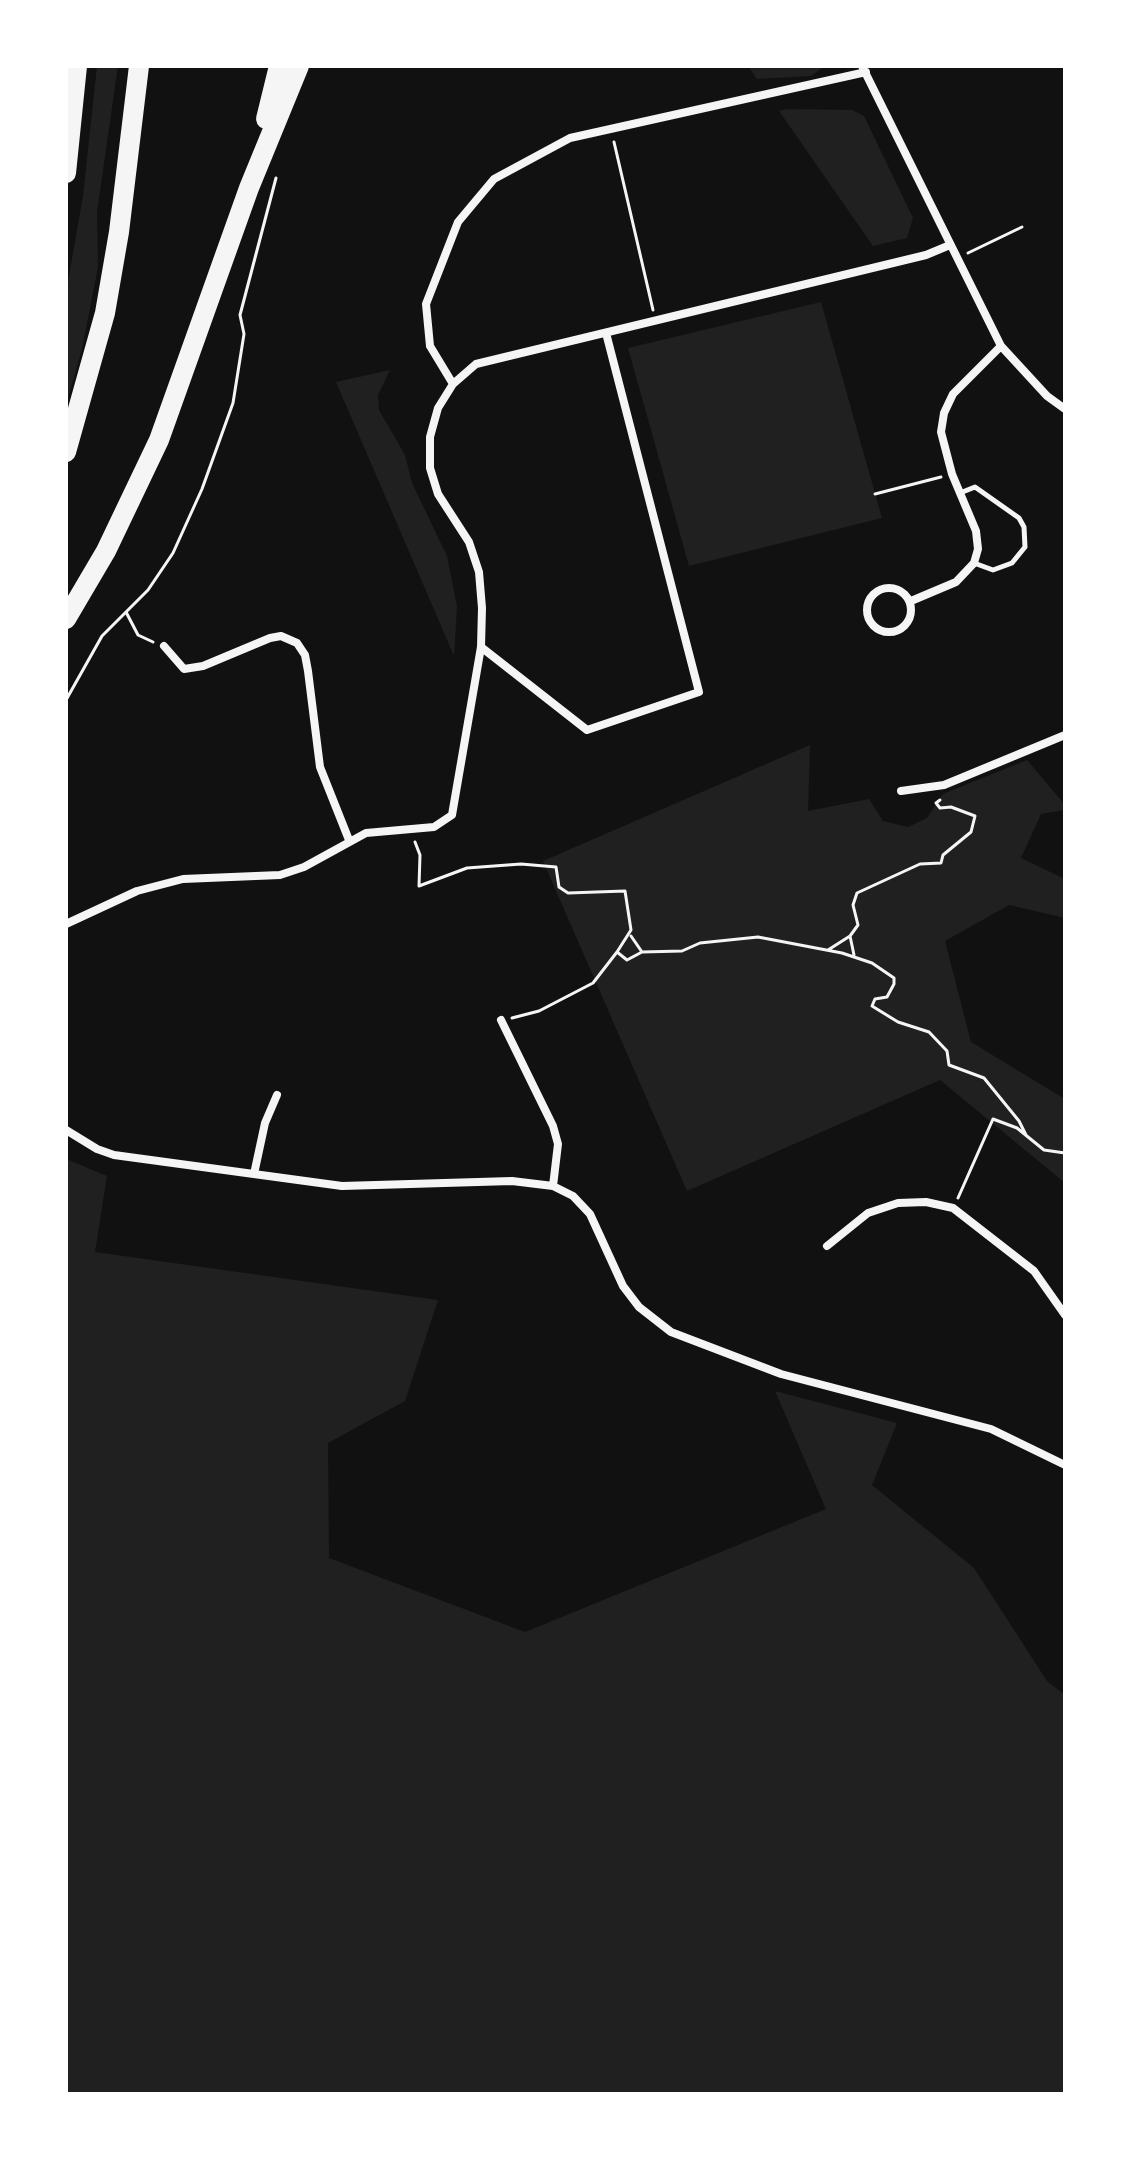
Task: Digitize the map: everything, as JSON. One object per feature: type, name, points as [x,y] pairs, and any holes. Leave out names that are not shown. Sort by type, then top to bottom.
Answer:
[{"type":"highway","points":[[66,173],[77,66]]},
{"type":"highway","points":[[66,452],[105,313],[119,232],[139,66]]},
{"type":"highway","points":[[249,188],[279,66]]},
{"type":"highway","points":[[66,619],[106,551],[159,440],[249,188],[299,66]]},
{"type":"street","points":[[453,384],[430,346],[426,304],[458,222],[494,179],[570,138],[864,69],[1001,346],[1023,373],[1065,409]]},
{"type":"street","points":[[66,924],[106,903],[159,884],[183,879],[280,875],[304,867],[349,840],[384,829],[434,827],[452,815],[481,647],[479,572],[469,542],[438,494],[430,468],[430,437],[438,408],[453,384],[476,364],[926,255],[950,245]]},
{"type":"street","points":[[481,647],[587,730],[699,692],[606,333]]},
{"type":"street","points":[[911,601],[956,582],[974,563],[978,549],[976,531],[952,474],[941,432],[944,413],[953,394],[1001,346]]},
{"type":"street","points":[[892,587],[903,592],[911,601],[912,613],[908,624],[898,631],[887,633],[876,628],[868,619],[867,607],[871,596],[881,589],[892,587]]},
{"type":"street","points":[[164,646],[184,669],[203,666],[270,638],[281,636],[297,643],[305,655],[308,671],[320,767],[349,840]]},
{"type":"street","points":[[901,791],[956,781],[1065,735]]},
{"type":"street","points":[[501,1020],[553,1126],[558,1144],[553,1186]]},
{"type":"street","points":[[254,1174],[265,1123],[277,1095]]},
{"type":"street","points":[[66,1130],[97,1149],[114,1155],[368,1188],[512,1181],[553,1186],[573,1196],[590,1214],[623,1286],[639,1307],[671,1332],[781,1374],[991,1429],[1065,1465]]},
{"type":"street","points":[[827,1246],[868,1213],[898,1203],[926,1202],[953,1208],[1034,1271],[1065,1315]]},
{"type":"lane","points":[[960,493],[975,487],[1019,518],[1024,527],[1025,547],[1012,563],[993,570],[974,563]]},
{"type":"path","points":[[611,129],[656,321]]},
{"type":"path","points":[[66,700],[102,636],[148,590],[173,553],[229,417],[244,334],[240,315],[278,172]]},
{"type":"path","points":[[957,258],[1022,227]]},
{"type":"path","points":[[875,494],[952,474]]},
{"type":"path","points":[[126,612],[138,635],[164,646]]},
{"type":"path","points":[[828,950],[850,936],[859,919],[853,905],[857,893],[911,867],[941,863],[943,855],[971,832],[975,816],[955,808],[940,808],[936,803]]},
{"type":"path","points":[[416,829],[419,886],[467,868],[521,864],[556,867],[562,892],[625,891],[632,916],[630,935],[593,983],[539,1011],[501,1020]]},
{"type":"path","points":[[630,935],[642,952]]},
{"type":"path","points":[[850,936],[855,956]]},
{"type":"path","points":[[617,952],[627,960],[642,952],[682,951],[700,943],[758,937],[855,956],[884,969],[894,978],[893,991],[887,997],[875,999],[872,1006],[898,1022],[929,1032],[947,1051],[949,1065],[984,1078],[1019,1121],[1026,1135]]},
{"type":"path","points":[[957,1200],[993,1119],[1009,1123],[1044,1150],[1065,1153]]},
{"type":"shaded area","points":[[97,66],[118,66],[97,212],[98,267],[82,349],[66,405],[66,293],[83,196]]},
{"type":"shaded area","points":[[748,66],[825,66],[811,76],[757,79]]},
{"type":"shaded area","points":[[852,110],[864,116],[913,218],[907,238],[873,246],[779,111]]},
{"type":"shaded area","points":[[821,302],[882,518],[689,566],[628,348]]},
{"type":"shaded area","points":[[390,370],[378,395],[379,410],[405,455],[412,483],[447,556],[457,607],[454,656],[336,382]]},
{"type":"shaded area","points":[[810,745],[808,811],[869,799],[883,821],[908,827],[927,818],[943,794],[1027,760],[1065,805],[1065,810],[1041,814],[1021,858],[1065,879],[1065,918],[1009,905],[945,941],[971,1042],[1065,1099],[1065,1183],[940,1080],[687,1191],[543,861]]},
{"type":"shaded area","points":[[66,1159],[107,1176],[95,1252],[438,1300],[405,1401],[328,1443],[329,1558],[525,1632],[826,1509],[775,1391],[897,1423],[872,1485],[974,1568],[1047,1681],[1065,1695],[1065,2094],[66,2094]]}]
